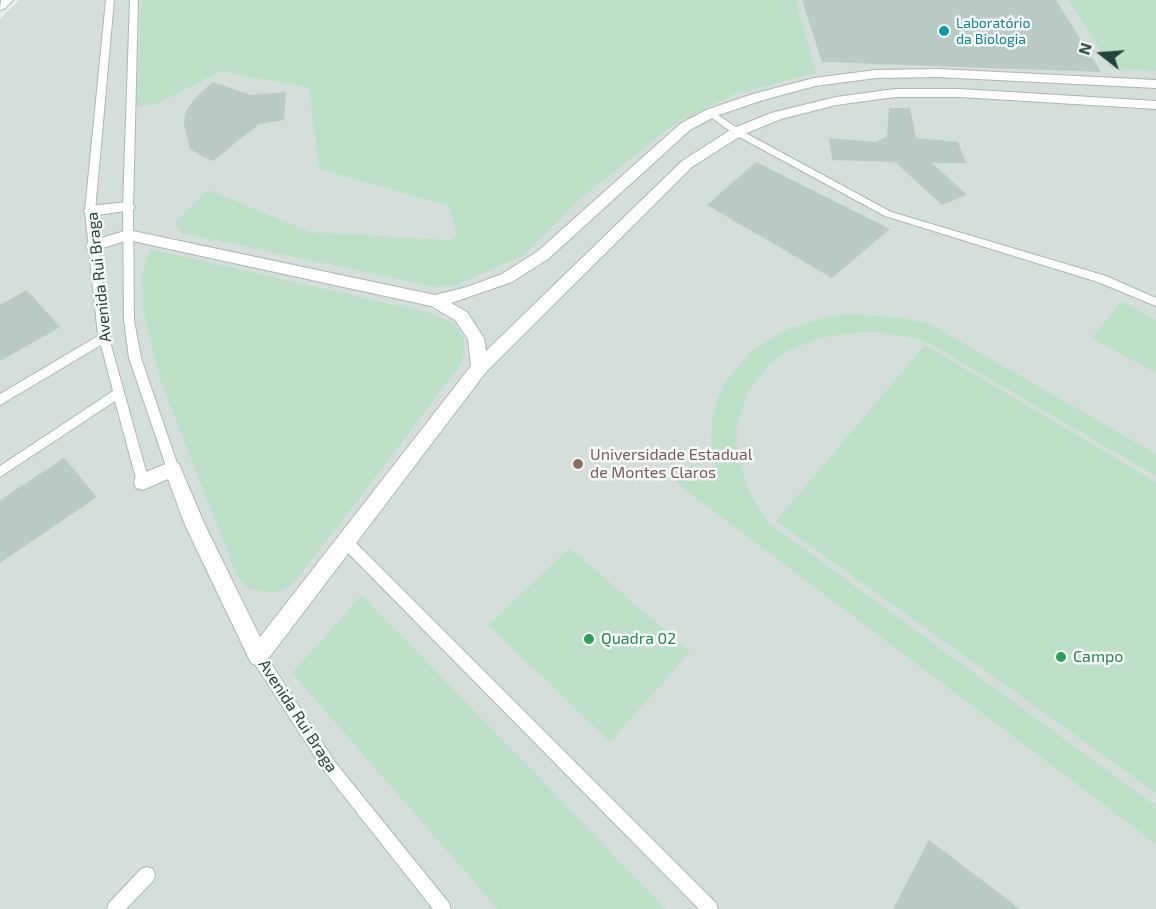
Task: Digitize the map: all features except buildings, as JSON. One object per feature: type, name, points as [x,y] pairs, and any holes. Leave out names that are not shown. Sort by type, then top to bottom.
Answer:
[{"type":"street","points":[[0,7],[7,0]]},
{"type":"street","points":[[435,301],[470,292],[507,278],[543,255],[685,127],[711,113],[758,97],[813,82],[876,74],[938,73],[1156,84]]},
{"type":"street","points":[[1068,80],[1076,100]]},
{"type":"street","points":[[258,656],[480,367],[687,164],[737,132],[776,116],[826,103],[895,93],[960,93],[1156,105]]},
{"type":"street","points":[[90,211],[128,207]]},
{"type":"street","points":[[93,246],[128,236],[435,301],[461,316],[476,338],[480,367]]},
{"type":"street","name":"Avenida Rui Braga","points":[[143,482],[173,469],[195,525],[258,656]]},
{"type":"lane","name":"Avenida Rui Braga","points":[[110,0],[90,211],[104,338],[143,482]]},
{"type":"lane","name":"Avenida Rui Braga","points":[[134,0],[128,207],[129,320],[135,358],[173,469]]},
{"type":"lane","points":[[711,113],[737,132],[888,214],[1102,279],[1156,302]]},
{"type":"lane","points":[[0,400],[104,338]]},
{"type":"lane","points":[[0,472],[119,393]]},
{"type":"lane","points":[[346,542],[710,909]]},
{"type":"lane","name":"Avenida Rui Braga","points":[[258,656],[330,767],[443,909]]},
{"type":"lane","points":[[115,909],[147,875]]},
{"type":"shaded area","name":"Universidade Estadual de Montes Claros","points":[[19,0],[1156,0],[1156,909],[0,909],[0,19]]},
{"type":"green space","points":[[141,0],[796,0],[816,73],[735,94],[673,125],[581,198],[522,256],[456,285],[436,287],[182,233],[175,223],[208,190],[311,232],[449,240],[457,235],[449,206],[319,169],[309,88],[221,71],[154,105],[137,106]]},
{"type":"green space","points":[[1069,0],[1156,0],[1156,71],[1111,68]]},
{"type":"green space","points":[[150,249],[430,313],[455,324],[465,341],[461,364],[291,586],[274,593],[249,589],[237,576],[160,379],[143,309],[142,275]]},
{"type":"green space","points":[[1122,301],[1156,320],[1156,373],[1092,338]]},
{"type":"green space","points":[[853,314],[902,318],[930,324],[1156,454],[1156,476],[923,340],[879,332],[859,332],[819,338],[784,353],[770,364],[748,392],[737,426],[737,445],[746,484],[770,524],[1156,806],[1156,844],[675,482],[693,463],[717,478],[711,444],[712,422],[717,401],[725,382],[751,351],[787,329],[830,316]]},
{"type":"green space","name":"Campo","points":[[925,345],[1156,482],[1156,793],[776,521]]},
{"type":"green space","name":"Quadra 02","points":[[570,548],[690,652],[610,742],[488,625]]},
{"type":"green space","points":[[362,595],[666,909],[498,909],[292,673]]},
{"type":"place","name":"Laboratório da Biologia","points":[[944,31]]},
{"type":"place","name":"Universidade Estadual de Montes Claros","points":[[578,464]]},
{"type":"place","name":"Quadra 02","points":[[589,639]]},
{"type":"place","name":"Campo","points":[[1061,657]]}]
